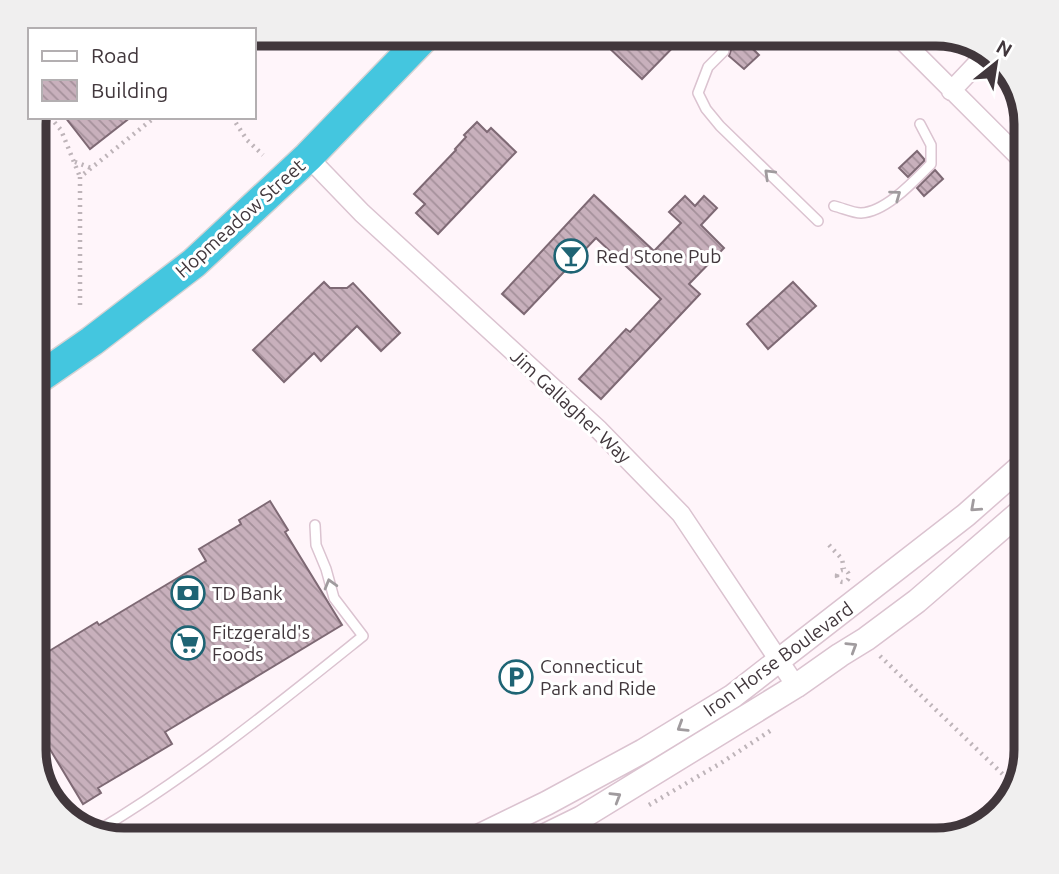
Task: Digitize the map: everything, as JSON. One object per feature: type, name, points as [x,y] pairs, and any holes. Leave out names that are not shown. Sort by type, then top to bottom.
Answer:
[{"type":"highway","name":"Hopmeadow Street","points":[[46,373],[194,263],[308,157],[415,46]]},
{"type":"street","points":[[907,46],[1014,152]]},
{"type":"street","points":[[950,91],[980,60]]},
{"type":"street","name":"Jim Gallagher Way","points":[[308,157],[362,213],[599,430],[681,514],[796,687]]},
{"type":"street","name":"Iron Horse Boulevard","points":[[496,828],[643,751],[733,696],[967,515],[1014,473]]},
{"type":"street","name":"Iron Horse Boulevard","points":[[561,828],[796,687],[917,601],[1014,517]]},
{"type":"lane","points":[[724,51],[708,67],[698,93],[706,109],[720,126],[818,221]]},
{"type":"lane","points":[[834,206],[857,213],[874,211],[907,187],[931,164],[931,145],[920,124]]},
{"type":"lane","points":[[106,826],[141,805],[220,748],[363,636],[334,598],[316,545],[315,525]]},
{"type":"path","points":[[52,119],[61,130],[80,177],[80,305]]},
{"type":"path","points":[[80,177],[152,119]]},
{"type":"path","points":[[233,119],[247,140],[263,155]]},
{"type":"path","points":[[74,162],[91,168]]},
{"type":"path","points":[[829,545],[842,559],[844,569]]},
{"type":"path","points":[[879,656],[1007,779]]},
{"type":"building","points":[[607,46],[674,46],[642,79]]},
{"type":"building","points":[[728,46],[750,46],[759,55],[744,69],[729,56],[731,50]]},
{"type":"building","points":[[67,119],[128,119],[90,149]]},
{"type":"building","points":[[477,122],[487,132],[491,128],[516,152],[438,234],[416,213],[425,204],[414,194],[456,150],[466,137],[464,135]]},
{"type":"building","points":[[917,151],[924,161],[908,177],[899,168]]},
{"type":"building","points":[[935,170],[943,179],[924,196],[917,188]]},
{"type":"building","points":[[594,195],[654,251],[681,223],[669,212],[685,196],[695,206],[704,196],[717,208],[701,225],[724,248],[689,284],[700,294],[601,399],[579,379],[626,329],[630,332],[661,299],[596,238],[524,314],[502,294]]},
{"type":"building","points":[[324,282],[330,288],[347,288],[353,283],[400,333],[381,351],[357,326],[321,361],[314,353],[284,382],[253,350]]},
{"type":"building","points":[[793,282],[816,306],[768,349],[747,324]]},
{"type":"building","name":"Fitzgerald's Foods","points":[[270,501],[288,530],[285,532],[342,625],[165,732],[172,744],[98,788],[101,793],[83,804],[46,743],[46,653],[97,622],[99,625],[206,561],[199,549],[241,524],[239,520]]},
{"type":"place","name":"Red Stone Pub","points":[[571,256]]},
{"type":"place","name":"TD Bank","points":[[188,593]]},
{"type":"place","name":"Fitzgerald's Foods","points":[[188,643]]},
{"type":"place","name":"Connecticut Park and Ride","points":[[516,677]]}]
